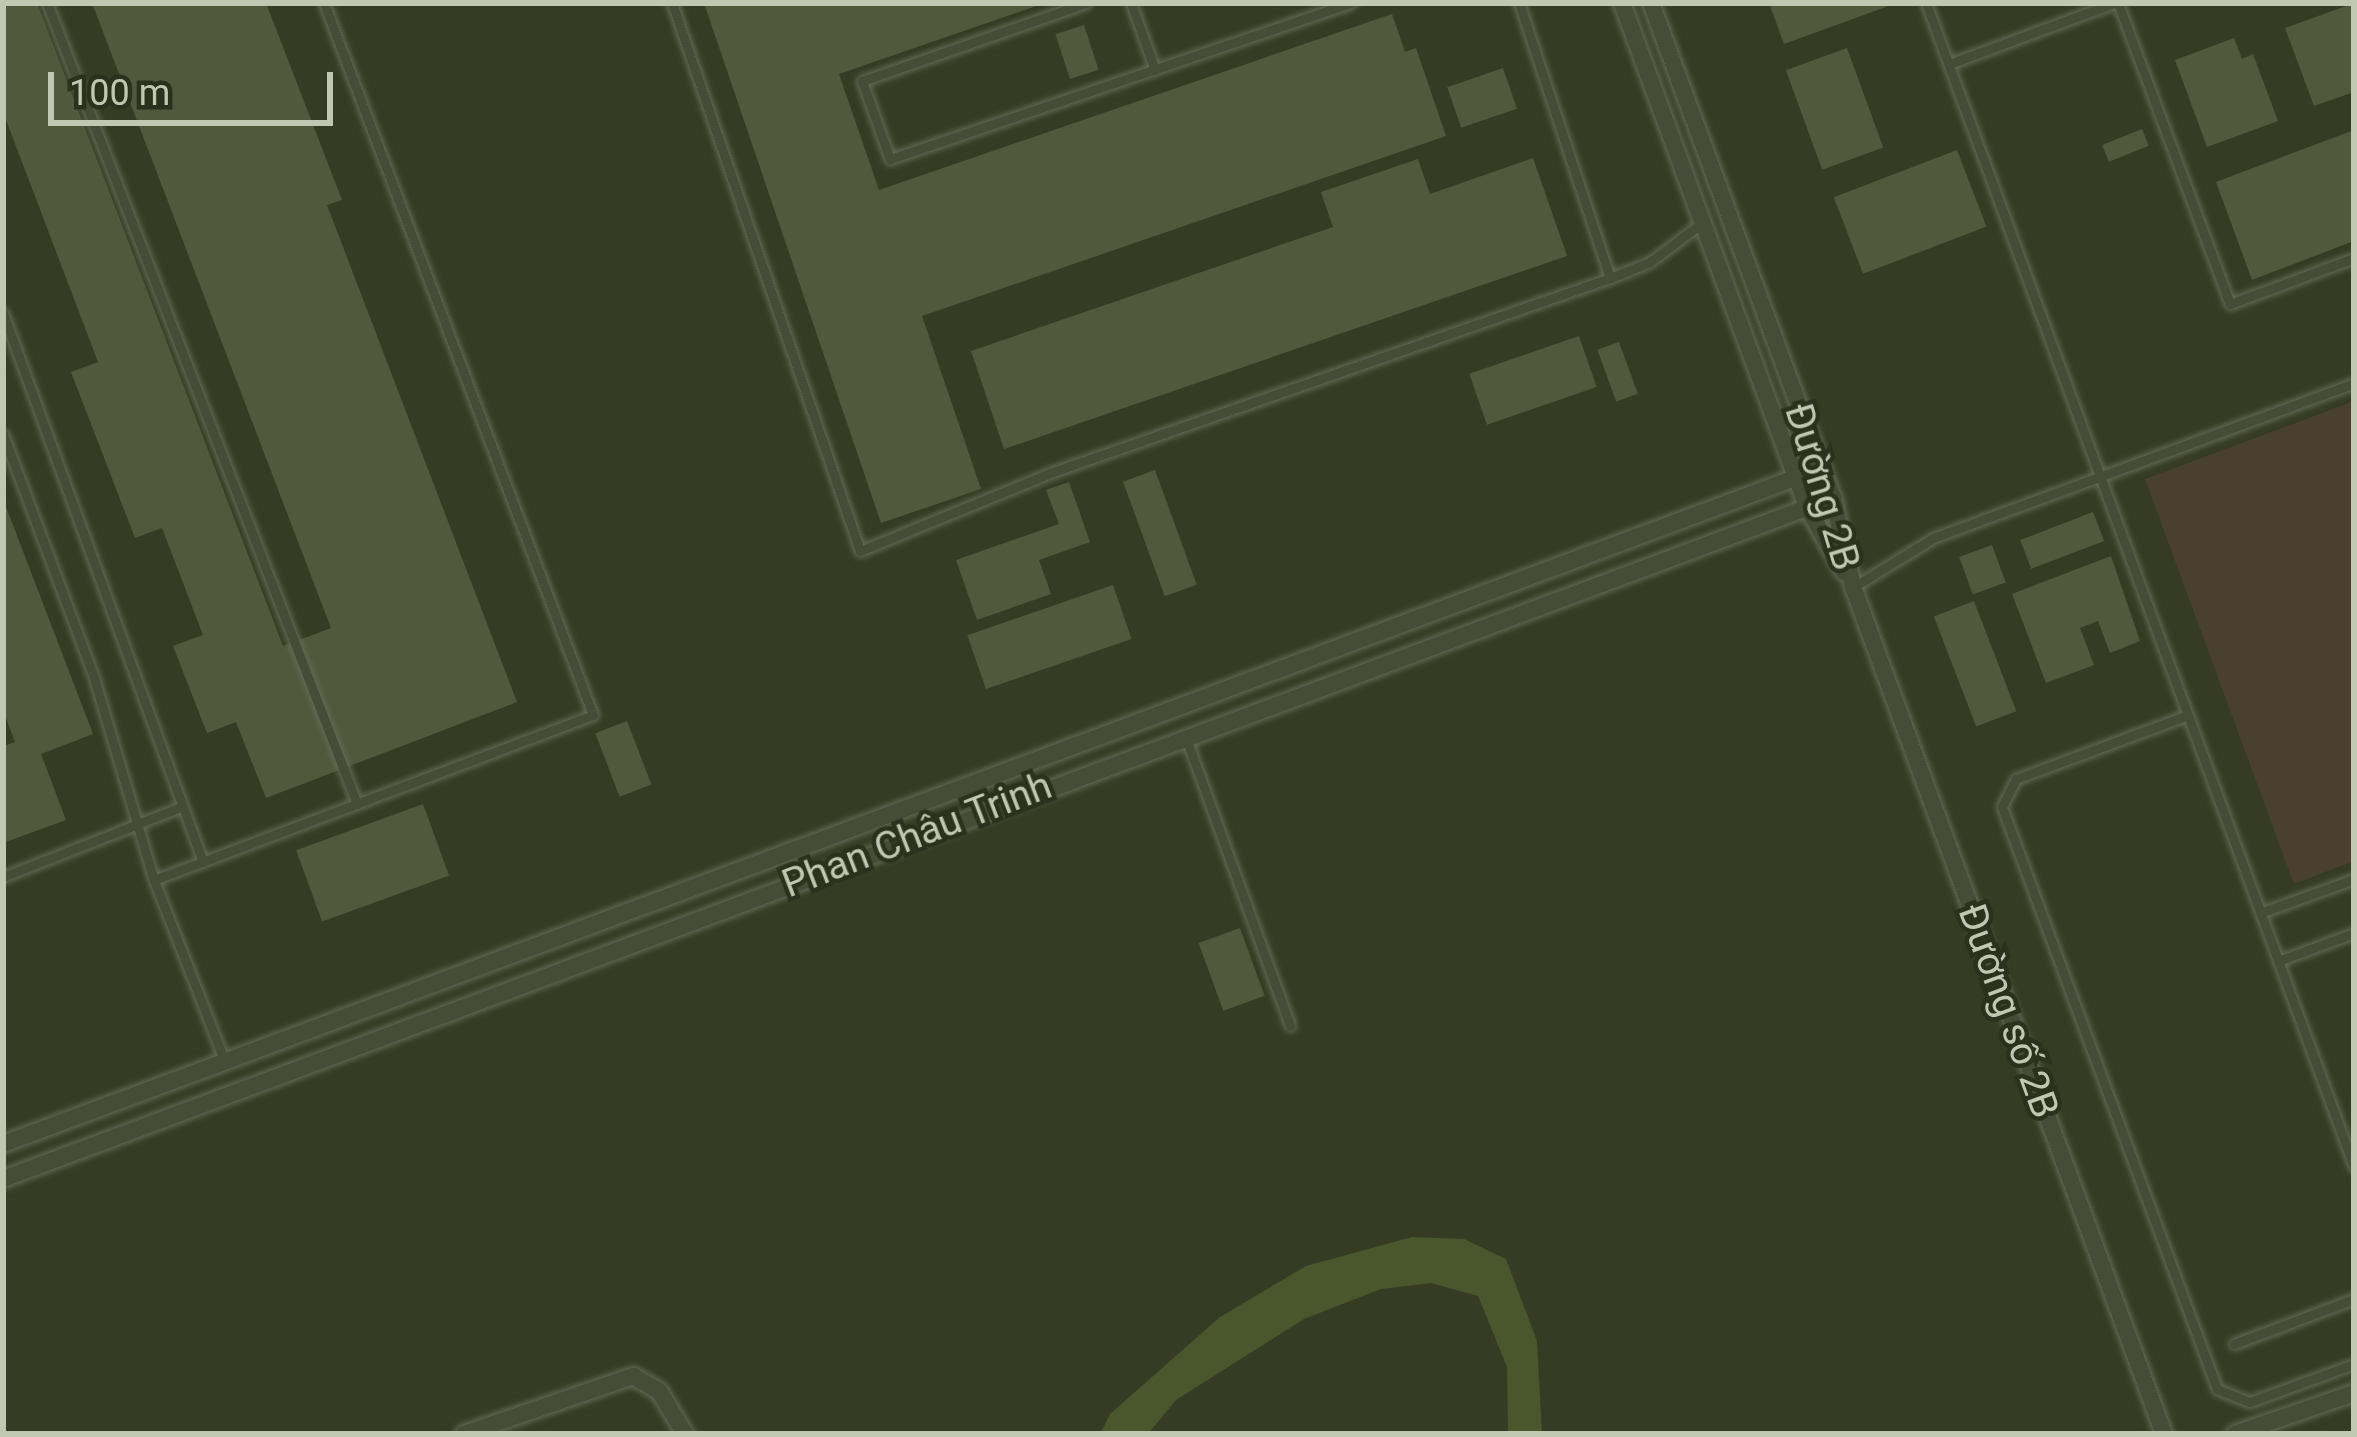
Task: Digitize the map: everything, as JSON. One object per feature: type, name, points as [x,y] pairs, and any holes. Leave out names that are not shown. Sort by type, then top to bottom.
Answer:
[{"type":"street","name":"Đường 2B","points":[[1622,3],[1807,507],[1853,587]]},
{"type":"street","name":"Đường 2B","points":[[1652,3],[1833,498],[1853,587]]},
{"type":"street","name":"Phan Châu Trinh","points":[[3,1144],[1822,468]]},
{"type":"street","name":"Phan Châu Trinh","points":[[3,1179],[1184,734],[1833,498]]},
{"type":"street","name":"Đường số 2B","points":[[1853,587],[2164,1434]]},
{"type":"street","points":[[464,1434],[633,1376],[659,1390],[685,1434]]},
{"type":"street","points":[[2235,1434],[2354,1393]]},
{"type":"lane","points":[[47,3],[357,804]]},
{"type":"lane","points":[[154,880],[593,715],[324,3]]},
{"type":"lane","points":[[672,3],[860,551],[1050,473],[1610,278],[1650,262],[1702,224]]},
{"type":"lane","points":[[1086,3],[862,81],[890,159],[1352,3]]},
{"type":"lane","points":[[1131,3],[1154,70]]},
{"type":"lane","points":[[1519,3],[1610,278]]},
{"type":"lane","points":[[1926,3],[2354,1167]]},
{"type":"lane","points":[[1949,64],[2116,3],[2230,304],[2354,257]]},
{"type":"lane","points":[[3,313],[203,862]]},
{"type":"lane","points":[[1853,587],[1934,538],[2354,382]]},
{"type":"lane","points":[[3,434],[80,635],[154,880],[224,1060]]},
{"type":"lane","points":[[2188,715],[2016,779],[2002,807],[2217,1389],[2250,1402],[2354,1364]]},
{"type":"lane","points":[[1184,734],[1290,1027]]},
{"type":"lane","points":[[3,877],[183,806]]},
{"type":"lane","points":[[2260,913],[2354,878]]},
{"type":"lane","points":[[2278,961],[2354,933]]},
{"type":"lane","points":[[2234,1344],[2354,1299]]},
{"type":"shaded area","points":[[2354,401],[2354,861],[2294,884],[2145,479]]},
{"type":"shaded area","points":[[1412,1237],[1464,1239],[1506,1259],[1537,1341],[1542,1434],[1508,1434],[1507,1367],[1478,1296],[1431,1283],[1381,1289],[1304,1319],[1176,1400],[1148,1434],[1100,1434],[1110,1414],[1220,1317],[1306,1266]]},
{"type":"building","points":[[3,3],[37,3],[283,646],[331,628],[92,3],[266,3],[342,200],[327,205],[517,702],[266,798],[236,722],[207,733],[173,646],[203,635],[162,528],[135,538],[71,372],[98,362],[3,112]]},
{"type":"building","points":[[704,3],[1045,3],[839,74],[879,190],[1392,14],[1405,52],[1416,48],[1446,136],[922,316],[981,489],[881,523]]},
{"type":"building","points":[[1769,3],[1894,3],[1894,4],[1784,44]]},
{"type":"building","points":[[2354,3],[2354,92],[2314,106],[2285,28]]},
{"type":"building","points":[[1084,25],[1099,70],[1070,79],[1055,34]]},
{"type":"building","points":[[2234,38],[2242,59],[2253,54],[2278,121],[2207,147],[2175,60]]},
{"type":"building","points":[[1847,48],[1883,148],[1822,170],[1786,70]]},
{"type":"building","points":[[1503,68],[1517,109],[1461,128],[1447,87]]},
{"type":"building","points":[[2142,129],[2149,146],[2109,162],[2102,145]]},
{"type":"building","points":[[2354,130],[2354,241],[2252,280],[2216,182]]},
{"type":"building","points":[[1957,150],[1986,227],[1863,274],[1834,197]]},
{"type":"building","points":[[1533,158],[1567,256],[1004,449],[971,351],[1333,227],[1321,192],[1418,159],[1430,194]]},
{"type":"building","points":[[1579,336],[1597,387],[1487,425],[1469,374]]},
{"type":"building","points":[[1619,342],[1638,394],[1616,402],[1597,350]]},
{"type":"building","points":[[1155,470],[1197,585],[1165,596],[1123,482]]},
{"type":"building","points":[[1069,482],[1090,542],[1039,560],[1051,594],[977,620],[956,560],[1059,524],[1046,490]]},
{"type":"building","points":[[3,499],[93,734],[41,754],[66,820],[3,843],[3,746],[15,742],[3,710]]},
{"type":"building","points":[[2093,512],[2104,541],[2031,569],[2020,540]]},
{"type":"building","points":[[1992,545],[2006,583],[1973,595],[1959,557]]},
{"type":"building","points":[[2111,556],[2140,641],[2110,653],[2098,621],[2080,628],[2094,665],[2046,683],[2012,594]]},
{"type":"building","points":[[1113,585],[1132,639],[986,689],[967,635]]},
{"type":"building","points":[[1974,601],[2016,711],[1976,727],[1934,616]]},
{"type":"building","points":[[627,721],[651,784],[620,797],[595,733]]},
{"type":"building","points":[[423,804],[449,875],[322,922],[296,850]]},
{"type":"building","points":[[1240,928],[1265,996],[1223,1011],[1199,943]]}]
